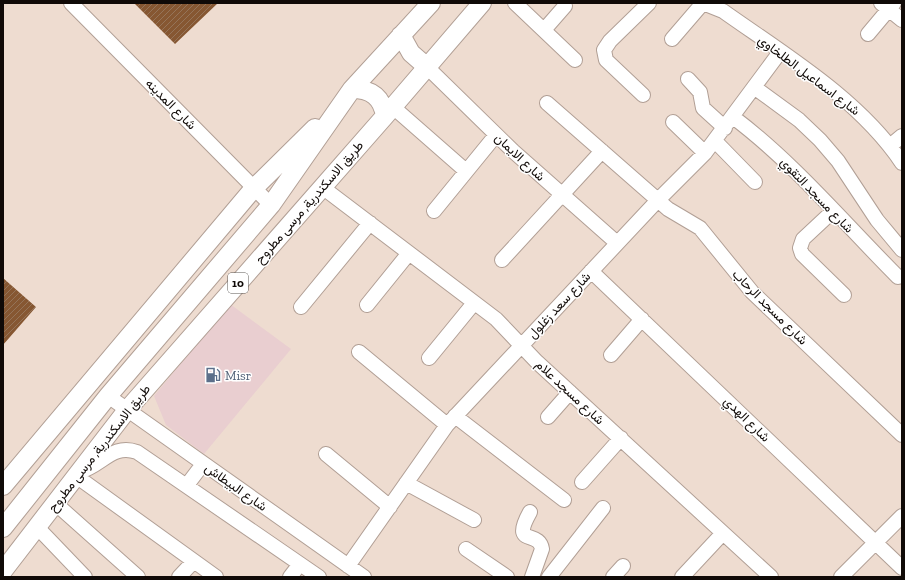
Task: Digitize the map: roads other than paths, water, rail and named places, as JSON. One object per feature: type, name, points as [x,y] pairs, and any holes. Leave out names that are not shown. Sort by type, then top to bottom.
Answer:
[{"type":"main road","name":"طريق الاسكندرية, مرسى مطروح","points":[[3,528],[108,396],[271,205],[352,89],[431,3]]},
{"type":"main road","name":"طريق الاسكندرية, مرسى مطروح","points":[[3,571],[127,410],[389,112],[482,3]]},
{"type":"main road","points":[[401,35],[412,53],[427,66]]},
{"type":"main road","points":[[352,89],[362,89],[371,92],[389,112]]},
{"type":"main road","points":[[3,486],[254,188],[316,126],[337,110]]},
{"type":"street","name":"شارع المدينه","points":[[71,3],[271,205]]},
{"type":"street","points":[[516,3],[575,60]]},
{"type":"street","points":[[643,96],[606,60],[604,50],[610,41],[649,3]]},
{"type":"street","points":[[672,40],[711,4]]},
{"type":"street","name":"شارع اسماعيل الطلخاوي","points":[[711,4],[723,11],[848,101],[890,146],[902,163]]},
{"type":"street","points":[[868,34],[888,5],[902,20]]},
{"type":"street","points":[[544,30],[565,6]]},
{"type":"street","name":"شارع سعد زغلول","points":[[348,566],[451,420],[617,243],[705,153],[780,52]]},
{"type":"street","name":"شارع الايمان","points":[[427,66],[496,134],[617,243]]},
{"type":"street","name":"شارع مسجد التقوي","points":[[688,79],[700,92],[703,108],[729,122],[773,150],[898,277]]},
{"type":"street","points":[[754,87],[778,102],[820,140],[838,161],[877,220],[902,250]]},
{"type":"street","name":"شارع مسجد الرحاب","points":[[547,103],[674,214],[700,228],[752,292],[902,435]]},
{"type":"street","points":[[389,112],[466,171]]},
{"type":"street","points":[[673,122],[705,153]]},
{"type":"street","points":[[434,211],[496,134]]},
{"type":"street","points":[[890,146],[902,136]]},
{"type":"street","points":[[715,141],[755,182]]},
{"type":"street","points":[[502,260],[602,151]]},
{"type":"street","name":"شارع مسجد علام","points":[[322,188],[505,327],[521,345],[570,392],[771,577]]},
{"type":"street","points":[[833,211],[803,239],[800,248],[802,254],[844,295]]},
{"type":"street","points":[[301,307],[370,223]]},
{"type":"street","points":[[367,305],[409,253]]},
{"type":"street","name":"شارع الهدي","points":[[592,271],[902,568]]},
{"type":"street","points":[[429,358],[474,303]]},
{"type":"street","points":[[611,355],[642,319]]},
{"type":"street","points":[[359,352],[451,420],[564,500]]},
{"type":"street","points":[[548,417],[570,392]]},
{"type":"street","name":"شارع البيطاش","points":[[108,396],[364,577]]},
{"type":"street","points":[[582,482],[621,438]]},
{"type":"street","name":"شارع البيطاش","points":[[77,474],[95,466],[110,454],[118,450],[128,449],[137,452],[188,485],[319,577]]},
{"type":"street","points":[[326,454],[390,507]]},
{"type":"street","points":[[188,485],[203,464]]},
{"type":"street","points":[[77,474],[216,577]]},
{"type":"street","points":[[406,483],[474,520]]},
{"type":"street","points":[[55,503],[138,577]]},
{"type":"street","points":[[549,577],[603,508]]},
{"type":"street","points":[[530,512],[522,530],[525,534],[538,542],[542,549],[532,577]]},
{"type":"street","points":[[841,577],[902,516]]},
{"type":"street","points":[[37,527],[78,575]]},
{"type":"street","points":[[682,577],[723,533]]},
{"type":"street","points":[[466,549],[507,577]]},
{"type":"street","points":[[179,577],[194,561]]},
{"type":"street","points":[[290,577],[300,564]]},
{"type":"street","points":[[613,577],[623,566]]},
{"type":"place","name":"Misr","points":[[213,375]]}]
